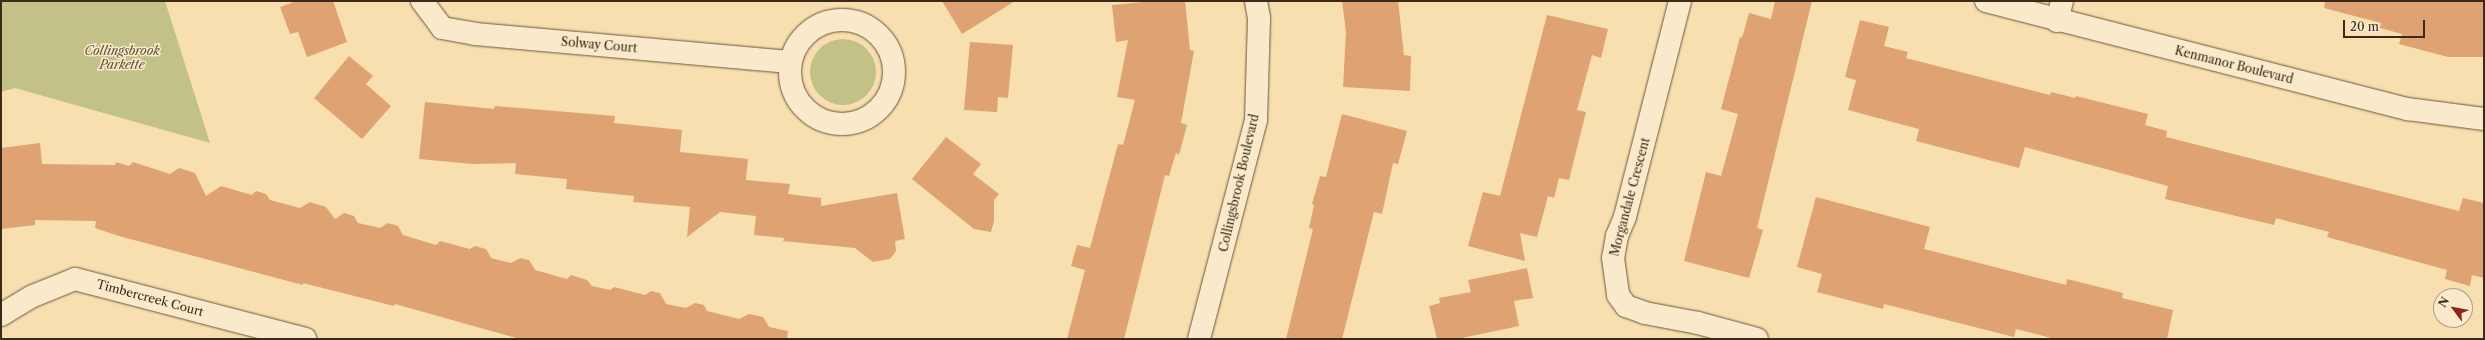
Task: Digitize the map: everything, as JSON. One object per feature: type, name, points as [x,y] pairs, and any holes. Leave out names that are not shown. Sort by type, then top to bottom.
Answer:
[{"type":"street","name":"Solway Court","points":[[422,1],[442,28],[475,34],[790,62]]},
{"type":"street","name":"Collingsbrook Boulevard","points":[[1199,339],[1256,120],[1259,18],[1256,1]]},
{"type":"street","name":"Morgandale Crescent","points":[[1680,1],[1625,217],[1617,236],[1613,258],[1618,295],[1626,306],[1645,313],[1698,323],[1757,339]]},
{"type":"street","name":"Kenmanor Boulevard","points":[[1986,1],[2059,11],[2408,109],[2484,119]]},
{"type":"street","points":[[838,20],[854,21],[870,28],[883,39],[891,54],[894,71],[892,88],[884,104],[871,116],[855,123],[838,125],[820,121],[806,111],[795,97],[790,80],[790,62],[796,46],[807,33],[816,27],[838,20]]},
{"type":"street","name":"Timbercreek Court","points":[[1,315],[33,296],[75,279],[305,339]]},
{"type":"green space","name":"Collingsbrook Parkette","points":[[1,1],[165,1],[210,143],[15,88],[1,92]]},
{"type":"green space","points":[[843,39],[856,42],[866,49],[873,59],[876,72],[873,85],[866,95],[856,102],[843,105],[830,102],[820,95],[813,85],[810,72],[813,59],[820,49],[830,42]]},
{"type":"building","points":[[296,1],[333,1],[347,42],[307,57],[298,32],[290,34],[280,7]]},
{"type":"building","points":[[942,1],[1015,1],[962,34]]},
{"type":"building","points":[[1154,1],[1185,1],[1190,50],[1194,51],[1181,123],[1187,125],[1179,155],[1176,153],[1169,176],[1165,175],[1124,339],[1067,339],[1085,270],[1071,266],[1077,245],[1090,248],[1118,144],[1123,145],[1135,100],[1117,97],[1128,40],[1116,42],[1112,5]]},
{"type":"building","points":[[1342,1],[1398,1],[1404,55],[1411,56],[1410,91],[1343,87],[1346,32]]},
{"type":"building","points":[[1775,1],[1812,1],[1757,228],[1763,230],[1749,278],[1684,261],[1706,172],[1721,176],[1738,114],[1721,109],[1740,37],[1742,38],[1749,13],[1771,19]]},
{"type":"building","points":[[2325,1],[2484,1],[2484,57],[2448,57],[2399,44],[2402,34],[2380,28],[2381,23],[2324,8]]},
{"type":"building","points":[[1547,15],[1608,29],[1601,58],[1592,55],[1577,110],[1586,112],[1569,180],[1559,178],[1554,198],[1548,196],[1537,237],[1520,233],[1525,261],[1468,246],[1483,192],[1500,196]]},
{"type":"building","points":[[1860,20],[1889,27],[1884,46],[1908,52],[1906,58],[2050,95],[2051,92],[2075,98],[2076,96],[2148,114],[2145,125],[2167,131],[2166,137],[2459,211],[2463,198],[2484,203],[2484,278],[2472,275],[2470,286],[2445,279],[2447,270],[2327,237],[2329,232],[2276,218],[2274,225],[2165,199],[2168,186],[2025,147],[2019,168],[1916,141],[1919,129],[1848,110],[1856,80],[1845,77]]},
{"type":"building","points":[[970,42],[1013,45],[1008,98],[998,97],[997,112],[964,110]]},
{"type":"building","points":[[349,56],[373,76],[366,84],[391,106],[362,139],[314,98]]},
{"type":"building","points":[[425,102],[494,109],[495,106],[615,116],[614,123],[682,130],[680,152],[748,159],[746,180],[790,184],[788,194],[821,198],[821,206],[897,193],[905,239],[895,241],[896,251],[890,259],[873,262],[855,248],[783,241],[784,238],[754,235],[756,216],[720,212],[687,237],[690,207],[633,202],[634,196],[566,189],[567,179],[515,174],[516,163],[473,164],[419,159]]},
{"type":"building","points":[[1342,114],[1407,131],[1398,164],[1393,163],[1382,214],[1374,212],[1342,339],[1286,339],[1313,229],[1309,228],[1314,205],[1312,204],[1320,176],[1326,177]]},
{"type":"building","points":[[946,137],[981,164],[973,174],[999,194],[994,200],[994,221],[991,232],[974,229],[912,179]]},
{"type":"building","points":[[40,143],[42,164],[115,165],[116,162],[129,166],[133,162],[170,174],[179,168],[195,173],[206,196],[221,186],[252,195],[256,191],[266,194],[270,200],[300,208],[310,202],[326,207],[335,219],[344,213],[354,216],[358,223],[380,228],[388,223],[398,226],[403,235],[436,245],[440,241],[470,249],[475,246],[486,249],[491,258],[511,263],[520,258],[529,260],[535,270],[567,279],[571,275],[587,280],[592,286],[610,290],[614,287],[645,295],[651,291],[660,293],[666,304],[686,308],[695,303],[704,305],[707,311],[739,319],[749,314],[763,317],[769,327],[788,331],[787,339],[520,339],[395,304],[394,306],[303,283],[303,285],[119,236],[95,228],[96,221],[35,220],[35,225],[1,229],[1,148]]},
{"type":"building","points":[[1816,197],[1930,227],[1924,249],[2066,285],[2067,279],[2123,293],[2122,298],[2173,310],[2167,339],[2055,339],[2016,329],[2014,337],[1884,304],[1883,309],[1817,292],[1822,274],[1797,267]]},
{"type":"building","points":[[1527,268],[1533,298],[1514,301],[1519,326],[1457,339],[1437,339],[1429,306],[1440,303],[1439,298],[1471,292],[1468,280]]}]
